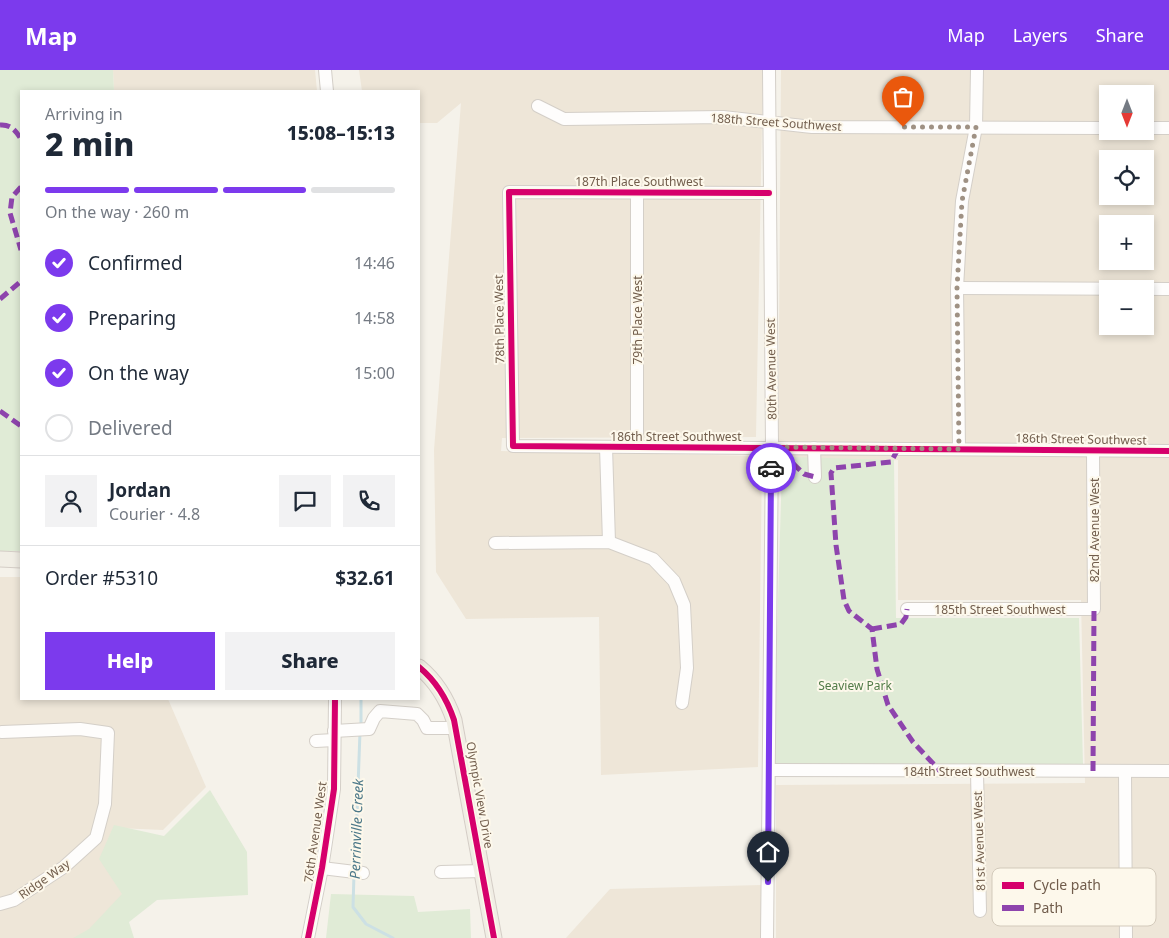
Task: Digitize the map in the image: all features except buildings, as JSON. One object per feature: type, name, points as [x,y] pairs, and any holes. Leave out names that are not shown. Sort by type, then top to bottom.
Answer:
[{"type":"main road","points":[[0,559],[20,560]]},
{"type":"main road","name":"Olympic View Drive","points":[[420,668],[441,691],[448,704],[456,728],[494,938]]},
{"type":"street","points":[[325,70],[327,90]]},
{"type":"street","name":"80th Avenue West","points":[[767,938],[772,447],[769,70]]},
{"type":"street","points":[[959,449],[957,288],[962,201],[976,127],[977,70]]},
{"type":"street","name":"188th Street Southwest","points":[[538,106],[564,119],[723,117],[812,127],[1099,128]]},
{"type":"street","points":[[1154,128],[1169,128]]},
{"type":"street","name":"187th Place Southwest","points":[[509,192],[769,193]]},
{"type":"street","name":"78th Place West","points":[[509,192],[513,446]]},
{"type":"street","name":"79th Place West","points":[[637,192],[637,447]]},
{"type":"street","points":[[957,288],[1169,289]]},
{"type":"street","name":"186th Street Southwest","points":[[513,446],[1169,451]]},
{"type":"street","points":[[606,446],[609,542]]},
{"type":"street","points":[[814,448],[815,477]]},
{"type":"street","name":"82nd Avenue West","points":[[1093,451],[1094,608]]},
{"type":"street","points":[[495,543],[609,542],[653,559],[674,581],[684,605],[687,668],[682,703]]},
{"type":"street","name":"185th Street Southwest","points":[[907,609],[1094,608]]},
{"type":"street","name":"76th Avenue West","points":[[308,938],[322,868],[334,789],[335,700]]},
{"type":"street","points":[[316,741],[334,735],[369,729],[374,718],[380,712],[417,714],[427,728],[456,728]]},
{"type":"street","name":"Ridge Way","points":[[0,904],[14,900],[64,867],[96,838],[105,804],[108,733],[80,729],[2,732]]},
{"type":"street","name":"184th Street Southwest","points":[[769,770],[1169,772]]},
{"type":"street","points":[[1125,771],[1126,868]]},
{"type":"street","name":"81st Avenue West","points":[[977,772],[980,911]]},
{"type":"street","points":[[322,868],[363,873]]},
{"type":"street","points":[[441,872],[482,871]]},
{"type":"shaded area","points":[[113,70],[315,70],[317,90],[114,90]]},
{"type":"shaded area","points":[[359,70],[763,70],[756,437],[502,438],[501,451],[762,456],[758,767],[601,775],[599,617],[466,619],[436,572],[434,450],[461,103],[437,123],[420,123],[420,90],[362,90]]},
{"type":"shaded area","points":[[781,70],[1169,70],[1169,938],[776,938],[776,785],[1085,783],[1081,600],[898,600],[898,460],[778,468]]},
{"type":"shaded area","points":[[0,577],[20,577],[20,700],[168,700],[206,787],[163,830],[117,828],[139,893],[98,938],[0,938]]},
{"type":"shaded area","points":[[761,885],[762,938],[566,938],[610,889]]},
{"type":"green space","points":[[0,70],[113,70],[114,90],[20,90],[20,551],[0,551]]},
{"type":"green space","name":"Seaview Park","points":[[793,457],[894,460],[896,618],[1079,618],[1083,764],[773,764],[782,467],[783,461]]},
{"type":"green space","points":[[210,790],[247,852],[248,895],[157,900],[129,922],[134,938],[73,938],[89,929],[122,894],[99,859],[114,825],[164,836]]},
{"type":"green space","points":[[331,894],[414,896],[418,912],[470,909],[471,938],[326,938]]},
{"type":"waterway","name":"Perrinville Creek","points":[[361,700],[361,726]]},
{"type":"waterway","name":"Perrinville Creek","points":[[355,868],[360,732]]},
{"type":"waterway","name":"Perrinville Creek","points":[[354,874],[353,907],[366,924],[393,938]]},
{"type":"marked path","points":[[0,125],[10,127],[20,138]]},
{"type":"marked path","points":[[20,188],[12,197],[10,213],[20,247]]},
{"type":"marked path","points":[[0,299],[20,282]]},
{"type":"marked path","points":[[0,411],[20,425]]},
{"type":"marked path","points":[[898,449],[891,462],[834,468],[831,473],[836,545],[844,600],[849,611],[872,629],[877,669],[888,705],[913,742],[940,771]]},
{"type":"marked path","points":[[780,457],[787,458],[804,474],[815,477]]},
{"type":"marked path","points":[[872,629],[901,624],[906,617],[907,609]]},
{"type":"marked path","points":[[1093,771],[1094,609]]},
{"type":"cycle path","points":[[769,193],[509,192],[513,446],[1169,451]]},
{"type":"cycle path","points":[[420,668],[431,678],[440,691],[454,720],[494,938]]},
{"type":"cycle path","points":[[308,938],[322,868],[334,789],[335,700]]},
{"type":"way so far","points":[[771,468],[772,447],[959,449],[957,288],[962,201],[976,127],[903,127]]},
{"type":"route","points":[[768,882],[771,468]]}]
